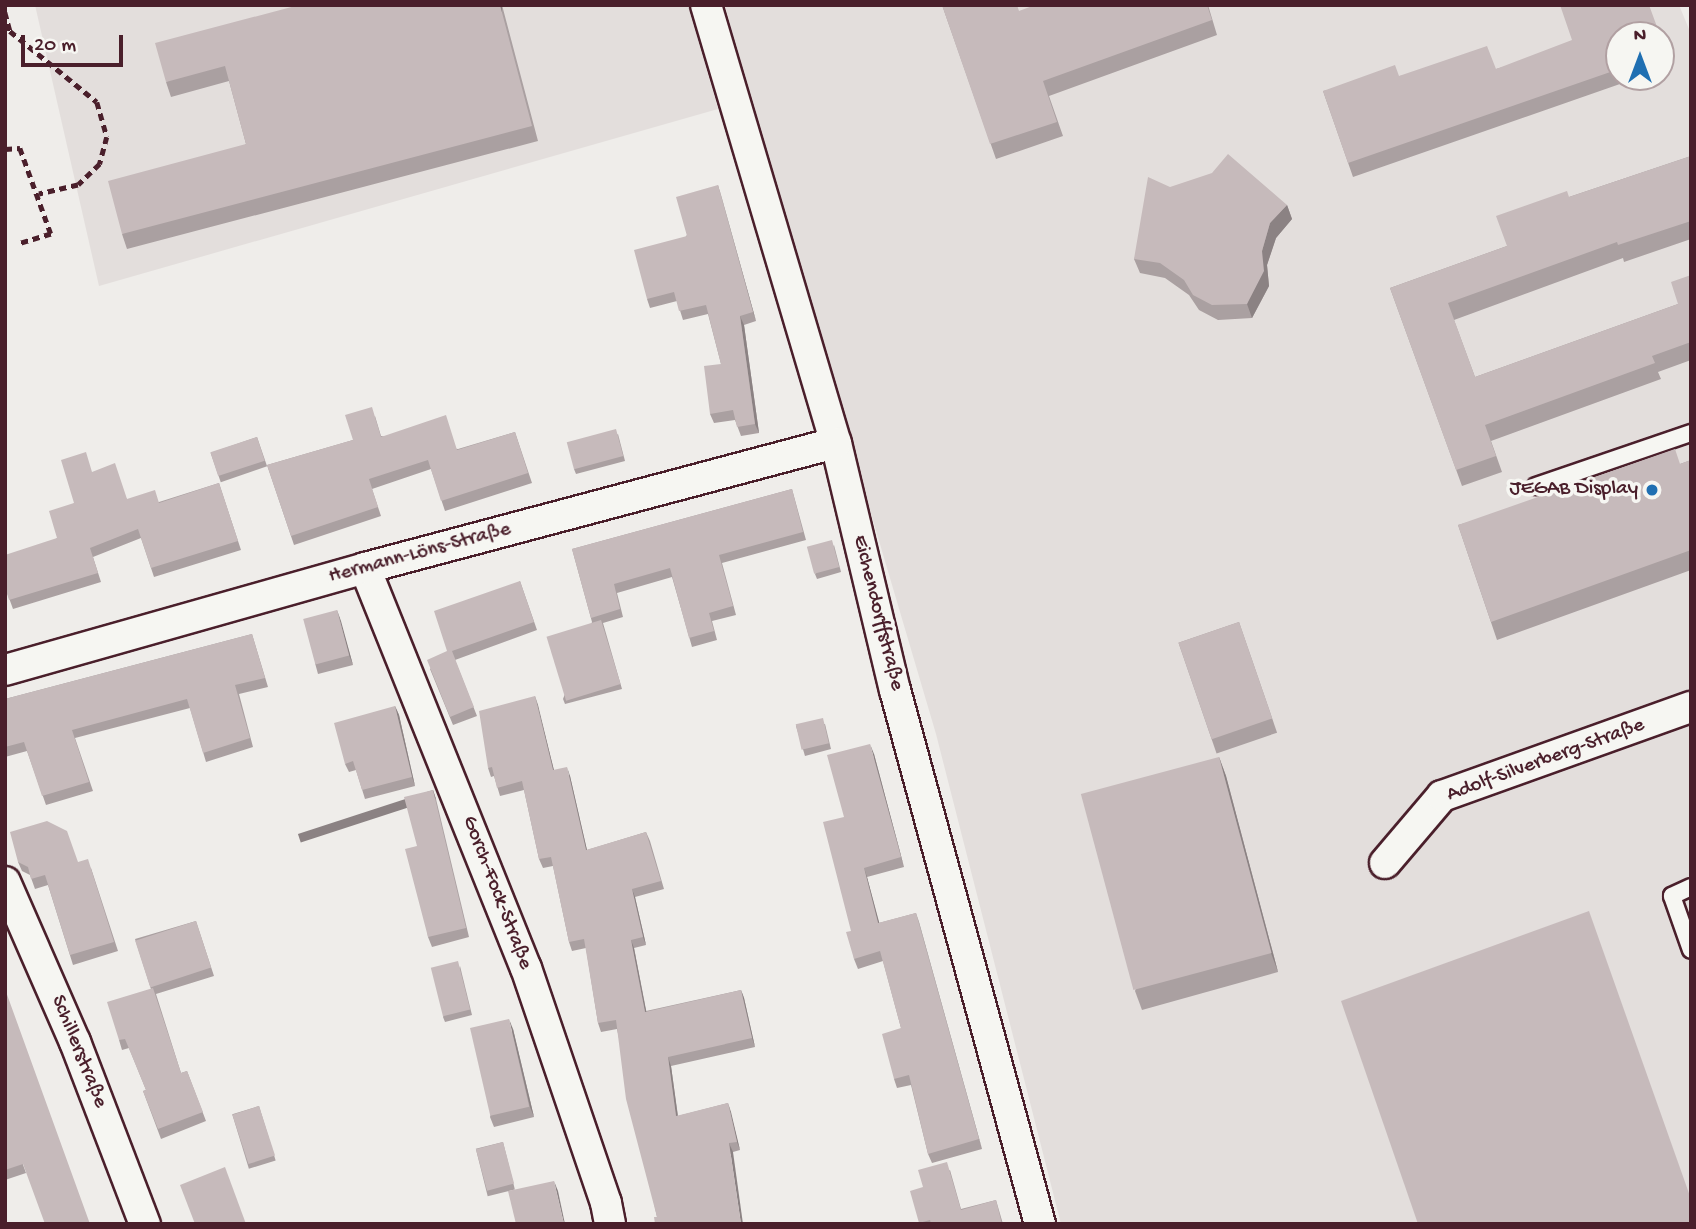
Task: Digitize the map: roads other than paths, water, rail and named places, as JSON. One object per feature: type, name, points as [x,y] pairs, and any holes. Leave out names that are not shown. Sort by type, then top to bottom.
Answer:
[{"type":"street","name":"Eichendorffstraße","points":[[707,9],[836,443],[895,690],[1040,1224]]},
{"type":"street","name":"Hermann-Löns-Straße","points":[[5,670],[365,568],[836,443]]},
{"type":"street","name":"Gorch-Fock-Straße","points":[[365,568],[526,968],[607,1203],[610,1224]]},
{"type":"street","name":"Adolf-Silverberg-Straße","points":[[1385,863],[1442,796],[1691,707]]},
{"type":"street","name":"Schillerstraße","points":[[5,883],[75,1042],[145,1224]]},
{"type":"lane","points":[[1536,486],[1691,433]]},
{"type":"lane","points":[[1691,887],[1672,896],[1691,950]]},
{"type":"place","name":"JEGAB Display","points":[[1652,490]]}]
